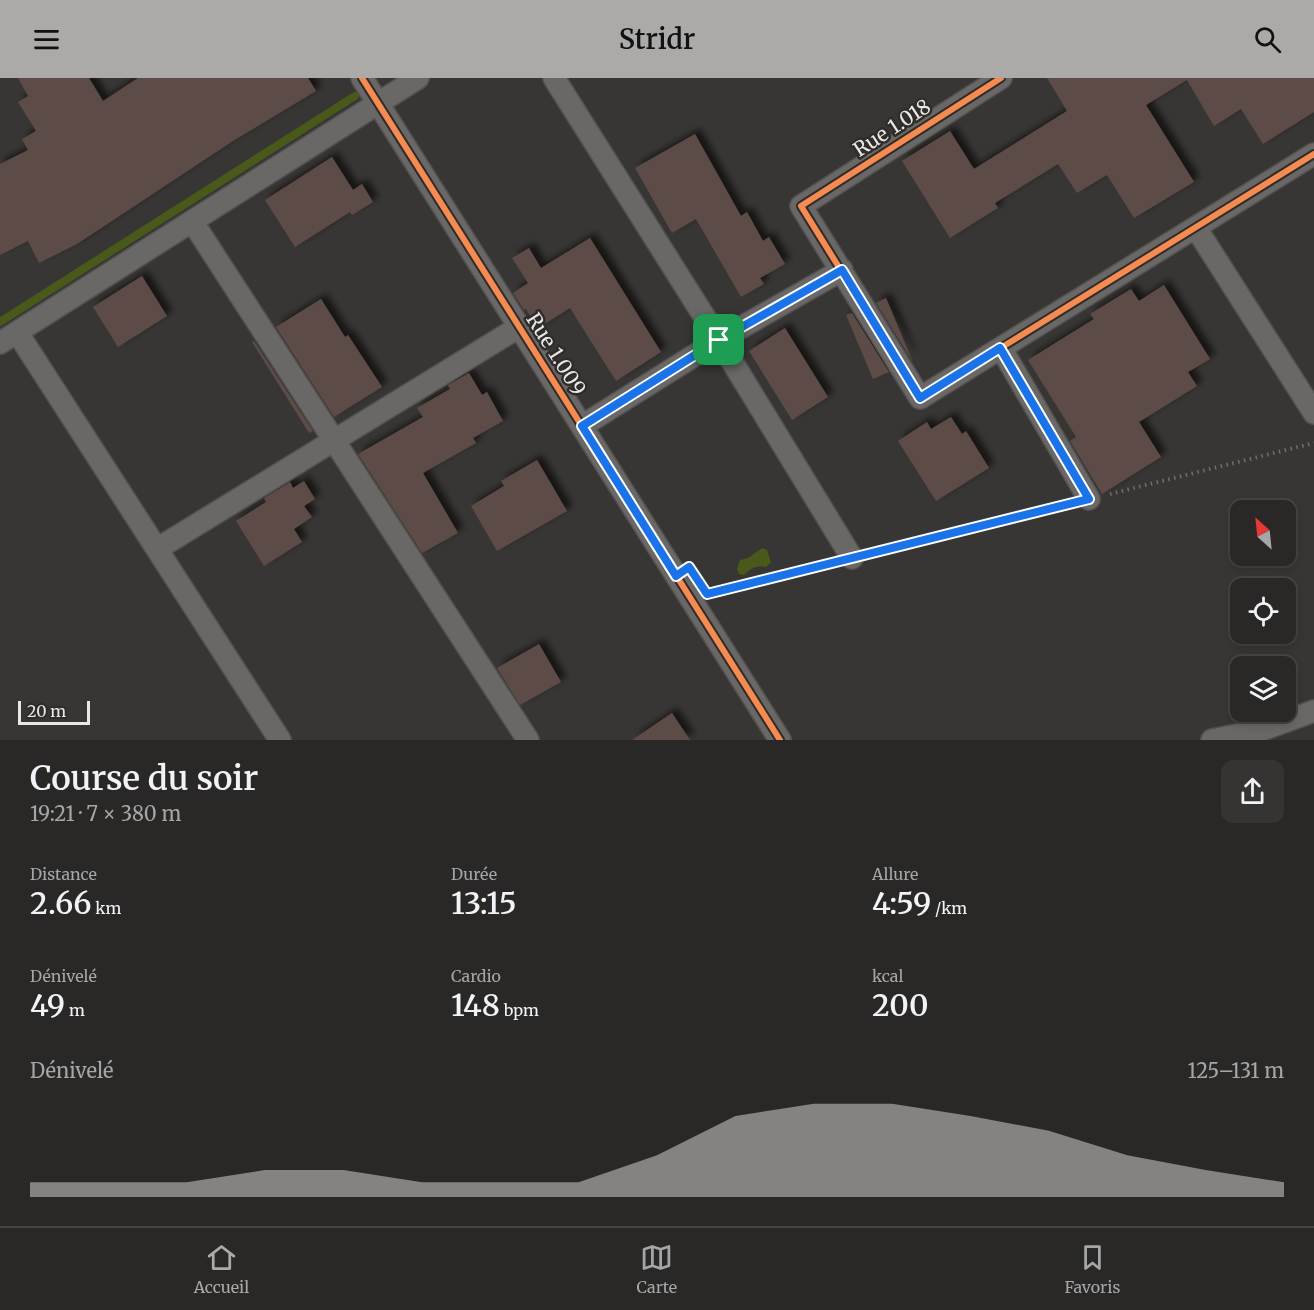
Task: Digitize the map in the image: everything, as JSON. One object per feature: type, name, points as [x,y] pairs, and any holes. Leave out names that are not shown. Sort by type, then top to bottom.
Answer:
[{"type":"street","name":"Rue 1.009","points":[[363,78],[780,740]]},
{"type":"street","points":[[280,740],[158,549],[9,337],[418,78]]},
{"type":"street","points":[[554,78],[719,340],[852,558]]},
{"type":"street","name":"Rue 1.018","points":[[842,270],[801,206],[1001,78]]},
{"type":"street","points":[[582,426],[719,340],[842,270],[920,398],[1314,154]]},
{"type":"street","points":[[192,221],[528,740]]},
{"type":"street","points":[[1196,228],[1314,413]]},
{"type":"street","points":[[158,549],[519,327]]},
{"type":"street","points":[[1000,348],[1089,499]]},
{"type":"street","points":[[1212,740],[1262,730],[1314,711]]},
{"type":"path","points":[[707,594],[1314,443]]},
{"type":"shaded area","points":[[763,548],[767,550],[771,562],[766,567],[756,567],[744,575],[739,574],[737,569],[740,560]]},
{"type":"building","points":[[18,78],[89,78],[103,101],[138,78],[308,78],[316,91],[233,141],[77,244],[39,263],[28,241],[0,255],[0,164],[28,150],[22,139],[36,131],[18,102],[28,96]]},
{"type":"building","points":[[1047,78],[1314,78],[1314,112],[1263,144],[1241,109],[1214,126],[1187,80],[1146,105],[1194,182],[1134,218],[1107,175],[1077,193],[1058,164],[995,203],[998,208],[950,238],[902,161],[950,131],[974,169],[1067,111]]},
{"type":"building","points":[[695,134],[741,216],[747,212],[763,241],[769,237],[785,264],[760,278],[764,284],[741,297],[696,219],[672,233],[635,168]]},
{"type":"building","points":[[332,157],[353,190],[362,184],[373,202],[352,215],[350,212],[295,247],[265,200]]},
{"type":"building","points":[[590,238],[661,352],[616,381],[570,308],[538,328],[513,293],[528,283],[512,258],[529,248],[541,268]]},
{"type":"building","points":[[142,276],[167,316],[118,347],[93,307]]},
{"type":"building","points":[[1164,285],[1210,359],[1188,372],[1197,386],[1139,422],[1161,457],[1102,494],[1070,441],[1076,437],[1028,360],[1094,319],[1090,314],[1131,289],[1139,301]]},
{"type":"building","points":[[886,298],[913,362],[876,303]]},
{"type":"building","points":[[321,299],[345,337],[348,335],[382,387],[334,417],[276,327]]},
{"type":"building","points":[[852,313],[889,372],[873,379],[846,315]]},
{"type":"building","points":[[785,328],[828,397],[792,420],[749,351]]},
{"type":"building","points":[[254,341],[313,431],[309,433],[252,342]]},
{"type":"building","points":[[469,373],[482,395],[487,392],[503,421],[473,438],[476,443],[423,473],[458,533],[422,553],[358,454],[423,417],[417,408],[450,389],[448,385]]},
{"type":"building","points":[[951,417],[962,434],[966,431],[989,468],[936,501],[898,441],[927,422],[931,429]]},
{"type":"building","points":[[537,460],[567,511],[497,551],[471,506],[504,486],[501,481]]},
{"type":"building","points":[[304,481],[315,499],[304,506],[312,517],[294,529],[302,542],[264,566],[236,521],[266,502],[264,498],[290,482],[293,488]]},
{"type":"building","points":[[539,644],[561,682],[520,705],[497,668]]},
{"type":"building","points":[[672,713],[690,740],[632,740]]},
{"type":"waterway","points":[[0,322],[355,96]]},
{"type":"cycle path","points":[[362,78],[780,740]]},
{"type":"cycle path","points":[[1001,78],[801,206],[920,398],[1314,154]]},
{"type":"route","points":[[842,270],[920,398],[1000,348],[1089,499],[707,594],[689,567],[676,576],[582,426],[719,340],[842,270]]}]
